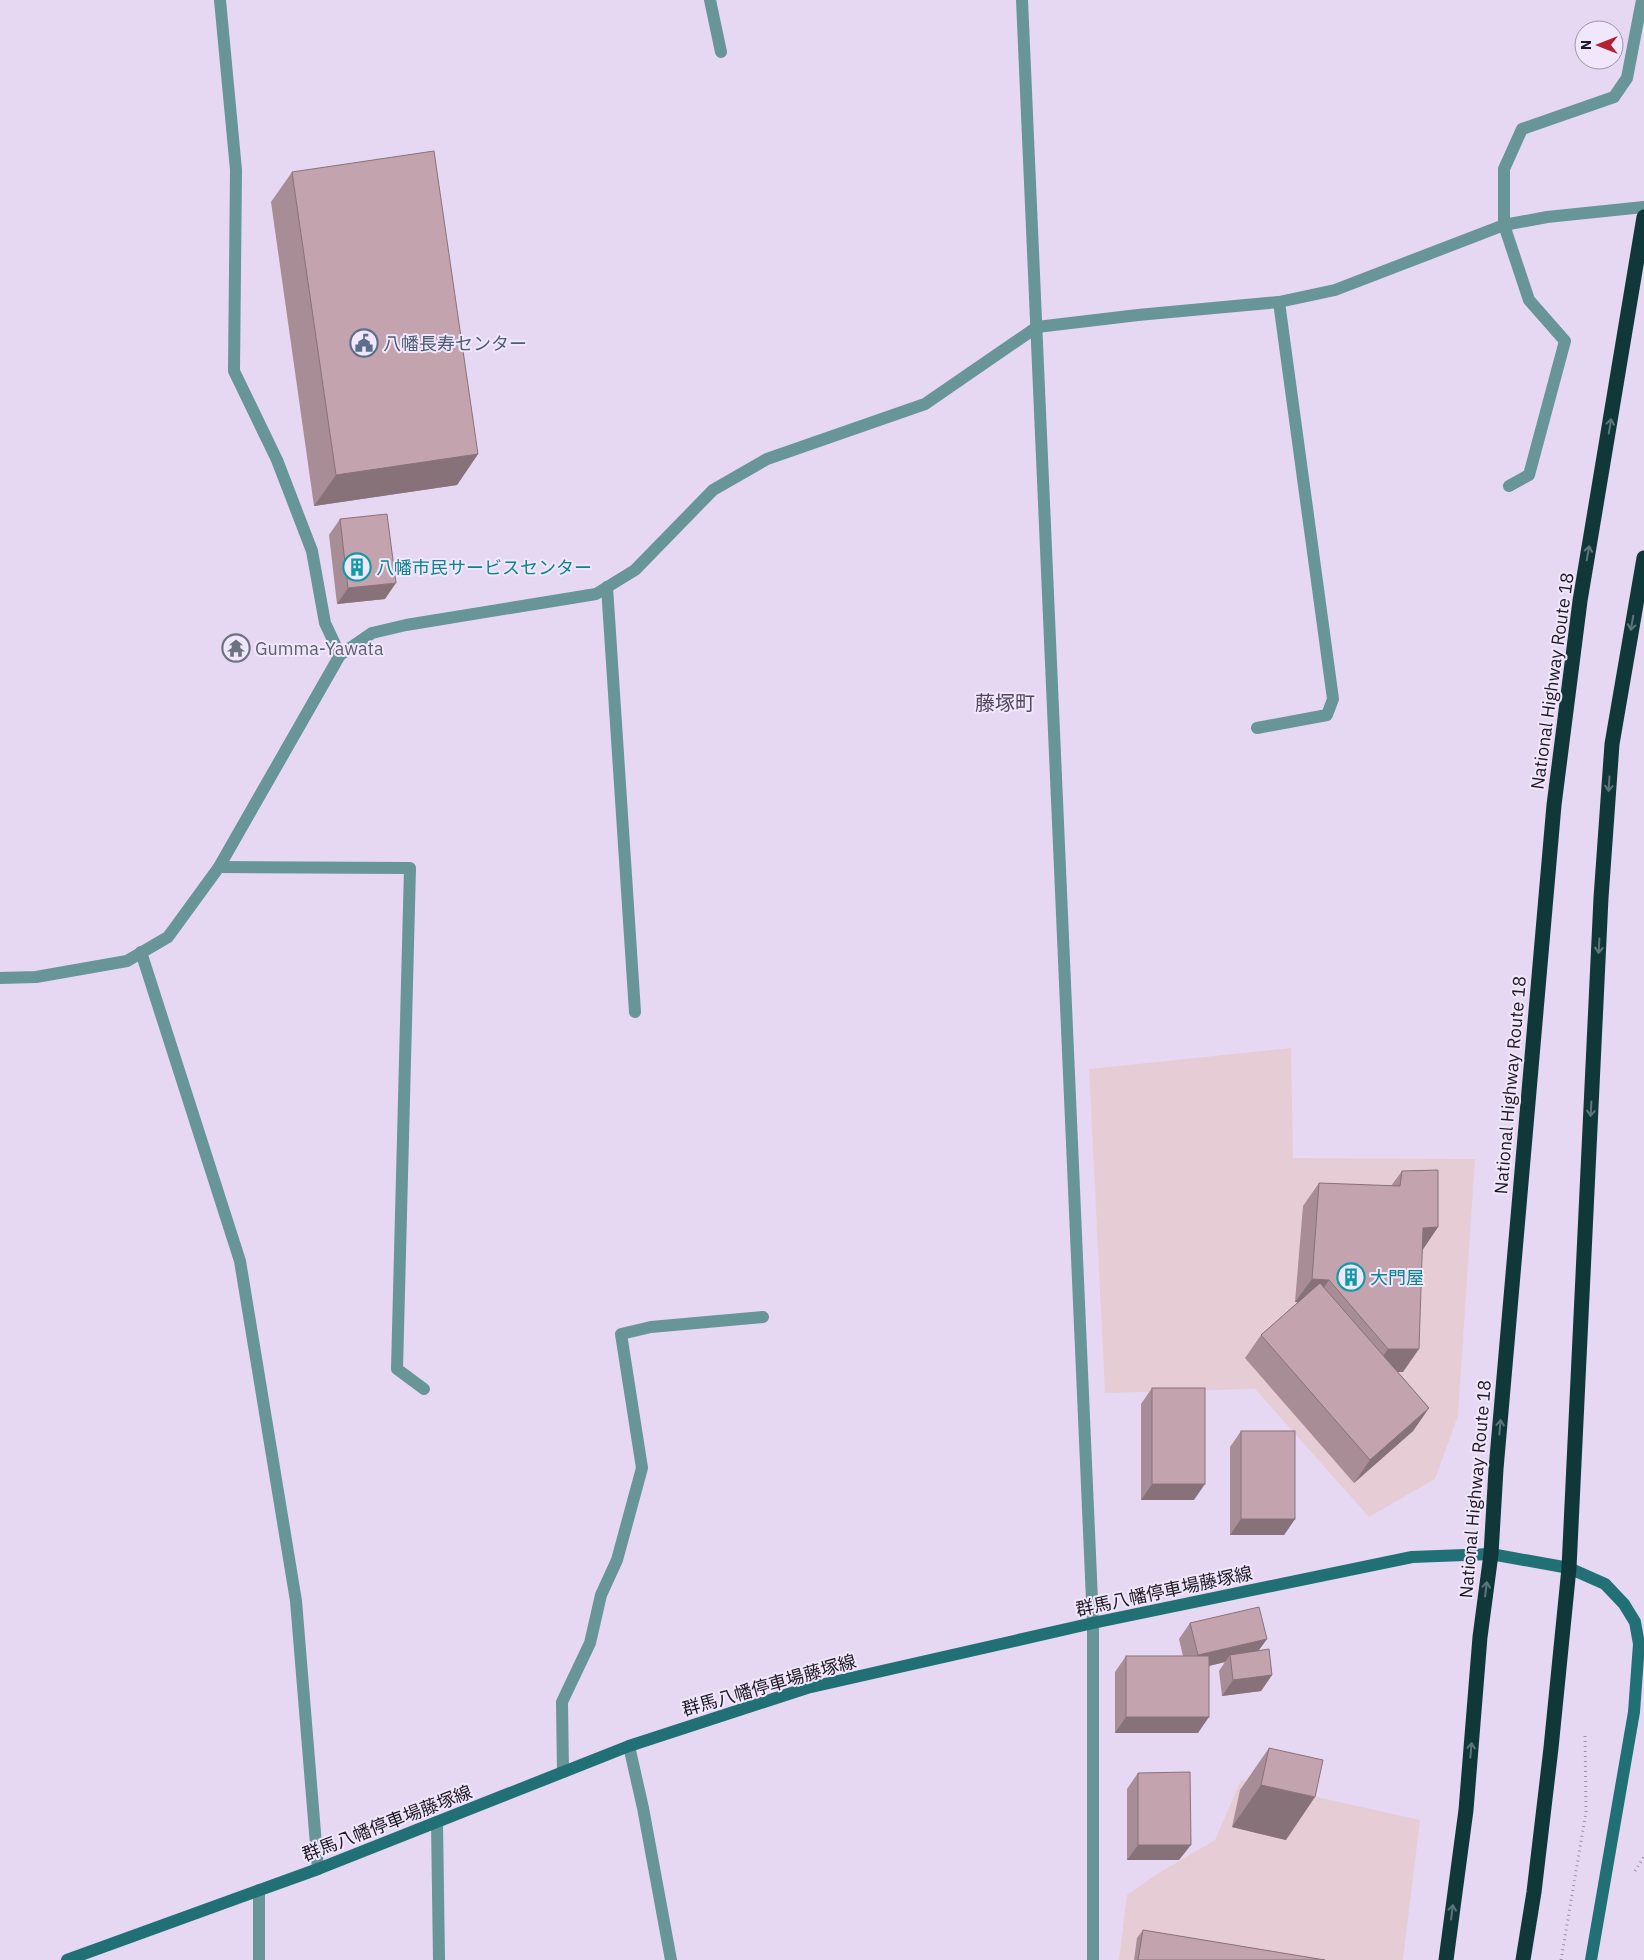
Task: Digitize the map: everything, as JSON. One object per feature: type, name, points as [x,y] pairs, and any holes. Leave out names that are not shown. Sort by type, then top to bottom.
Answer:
[{"type":"highway","name":"National Highway Route 18","points":[[1446,1960],[1466,1810],[1480,1637],[1491,1554],[1496,1469],[1554,805],[1580,601],[1644,217]]},
{"type":"highway","points":[[1523,1960],[1538,1863],[1568,1568],[1605,840],[1612,744],[1644,558]]},
{"type":"main road","name":"群馬八幡停車場藤塚線","points":[[67,1960],[318,1869],[629,1746],[807,1688],[1093,1623],[1412,1557],[1491,1554],[1568,1568],[1605,1584],[1624,1604],[1635,1622],[1639,1644],[1634,1712],[1591,1960]]},
{"type":"street","points":[[220,0],[236,170],[234,371],[277,460],[312,551],[325,623],[340,655]]},
{"type":"street","points":[[710,0],[721,52]]},
{"type":"street","points":[[1022,0],[1093,1623],[1093,1960]]},
{"type":"street","points":[[1509,486],[1529,475],[1565,340],[1529,300],[1504,225],[1504,169],[1522,129],[1614,96],[1627,78],[1642,0]]},
{"type":"street","points":[[0,978],[36,978],[127,961],[168,937],[219,867],[340,655],[372,633],[406,625],[596,594],[635,570],[713,490],[767,459],[925,404],[1037,327],[1138,314],[1279,302],[1335,290],[1504,225],[1565,214],[1644,207]]},
{"type":"street","points":[[1257,728],[1327,715],[1333,698],[1279,302]]},
{"type":"street","points":[[607,587],[635,1012]]},
{"type":"street","points":[[219,867],[410,868],[397,1369],[424,1388]]},
{"type":"street","points":[[142,952],[240,1260],[296,1601],[318,1869]]},
{"type":"street","points":[[563,1772],[562,1702],[590,1643],[601,1595],[617,1560],[642,1468],[621,1334],[652,1327],[763,1317]]},
{"type":"street","points":[[629,1746],[643,1808],[671,1960]]},
{"type":"street","points":[[437,1822],[439,1960]]},
{"type":"street","points":[[258,1890],[259,1960]]},
{"type":"path","points":[[1561,1960],[1586,1812],[1585,1735]]},
{"type":"shaded area","points":[[1291,1048],[1293,1158],[1475,1159],[1458,1416],[1435,1479],[1369,1517],[1255,1389],[1105,1393],[1089,1069]]},
{"type":"shaded area","points":[[1241,1780],[1420,1820],[1403,1960],[1119,1960],[1127,1895],[1157,1874],[1215,1840]]},
{"type":"building","name":"八幡長寿センター","points":[[434,151],[478,454],[336,475],[292,172]]},
{"type":"building","points":[[387,514],[396,583],[348,588],[340,519]]},
{"type":"building","name":"大門屋","points":[[1438,1170],[1438,1227],[1423,1228],[1419,1349],[1388,1349],[1329,1280],[1312,1279],[1319,1183],[1400,1186],[1402,1171]]},
{"type":"building","points":[[1320,1283],[1429,1408],[1370,1460],[1261,1335]]},
{"type":"building","points":[[1152,1388],[1205,1388],[1205,1484],[1152,1484]]},
{"type":"building","points":[[1241,1431],[1295,1431],[1295,1519],[1241,1519]]},
{"type":"building","points":[[1259,1607],[1267,1639],[1198,1655],[1190,1623]]},
{"type":"building","points":[[1269,1649],[1272,1675],[1233,1680],[1230,1655]]},
{"type":"building","points":[[1126,1656],[1209,1656],[1209,1717],[1126,1717]]},
{"type":"building","points":[[1269,1748],[1323,1760],[1315,1797],[1261,1785]]},
{"type":"building","points":[[1190,1772],[1191,1845],[1138,1845],[1138,1773]]},
{"type":"building","points":[[1143,1930],[1325,1960],[1138,1960]]},
{"type":"place","name":"八幡長寿センター","points":[[364,343]]},
{"type":"place","name":"八幡市民サービスセンター","points":[[357,567]]},
{"type":"place","name":"Gumma-Yawata","points":[[236,648]]},
{"type":"place","name":"大門屋","points":[[1351,1277]]},
{"type":"district","name":"藤塚町","points":[[1005,702]]}]
